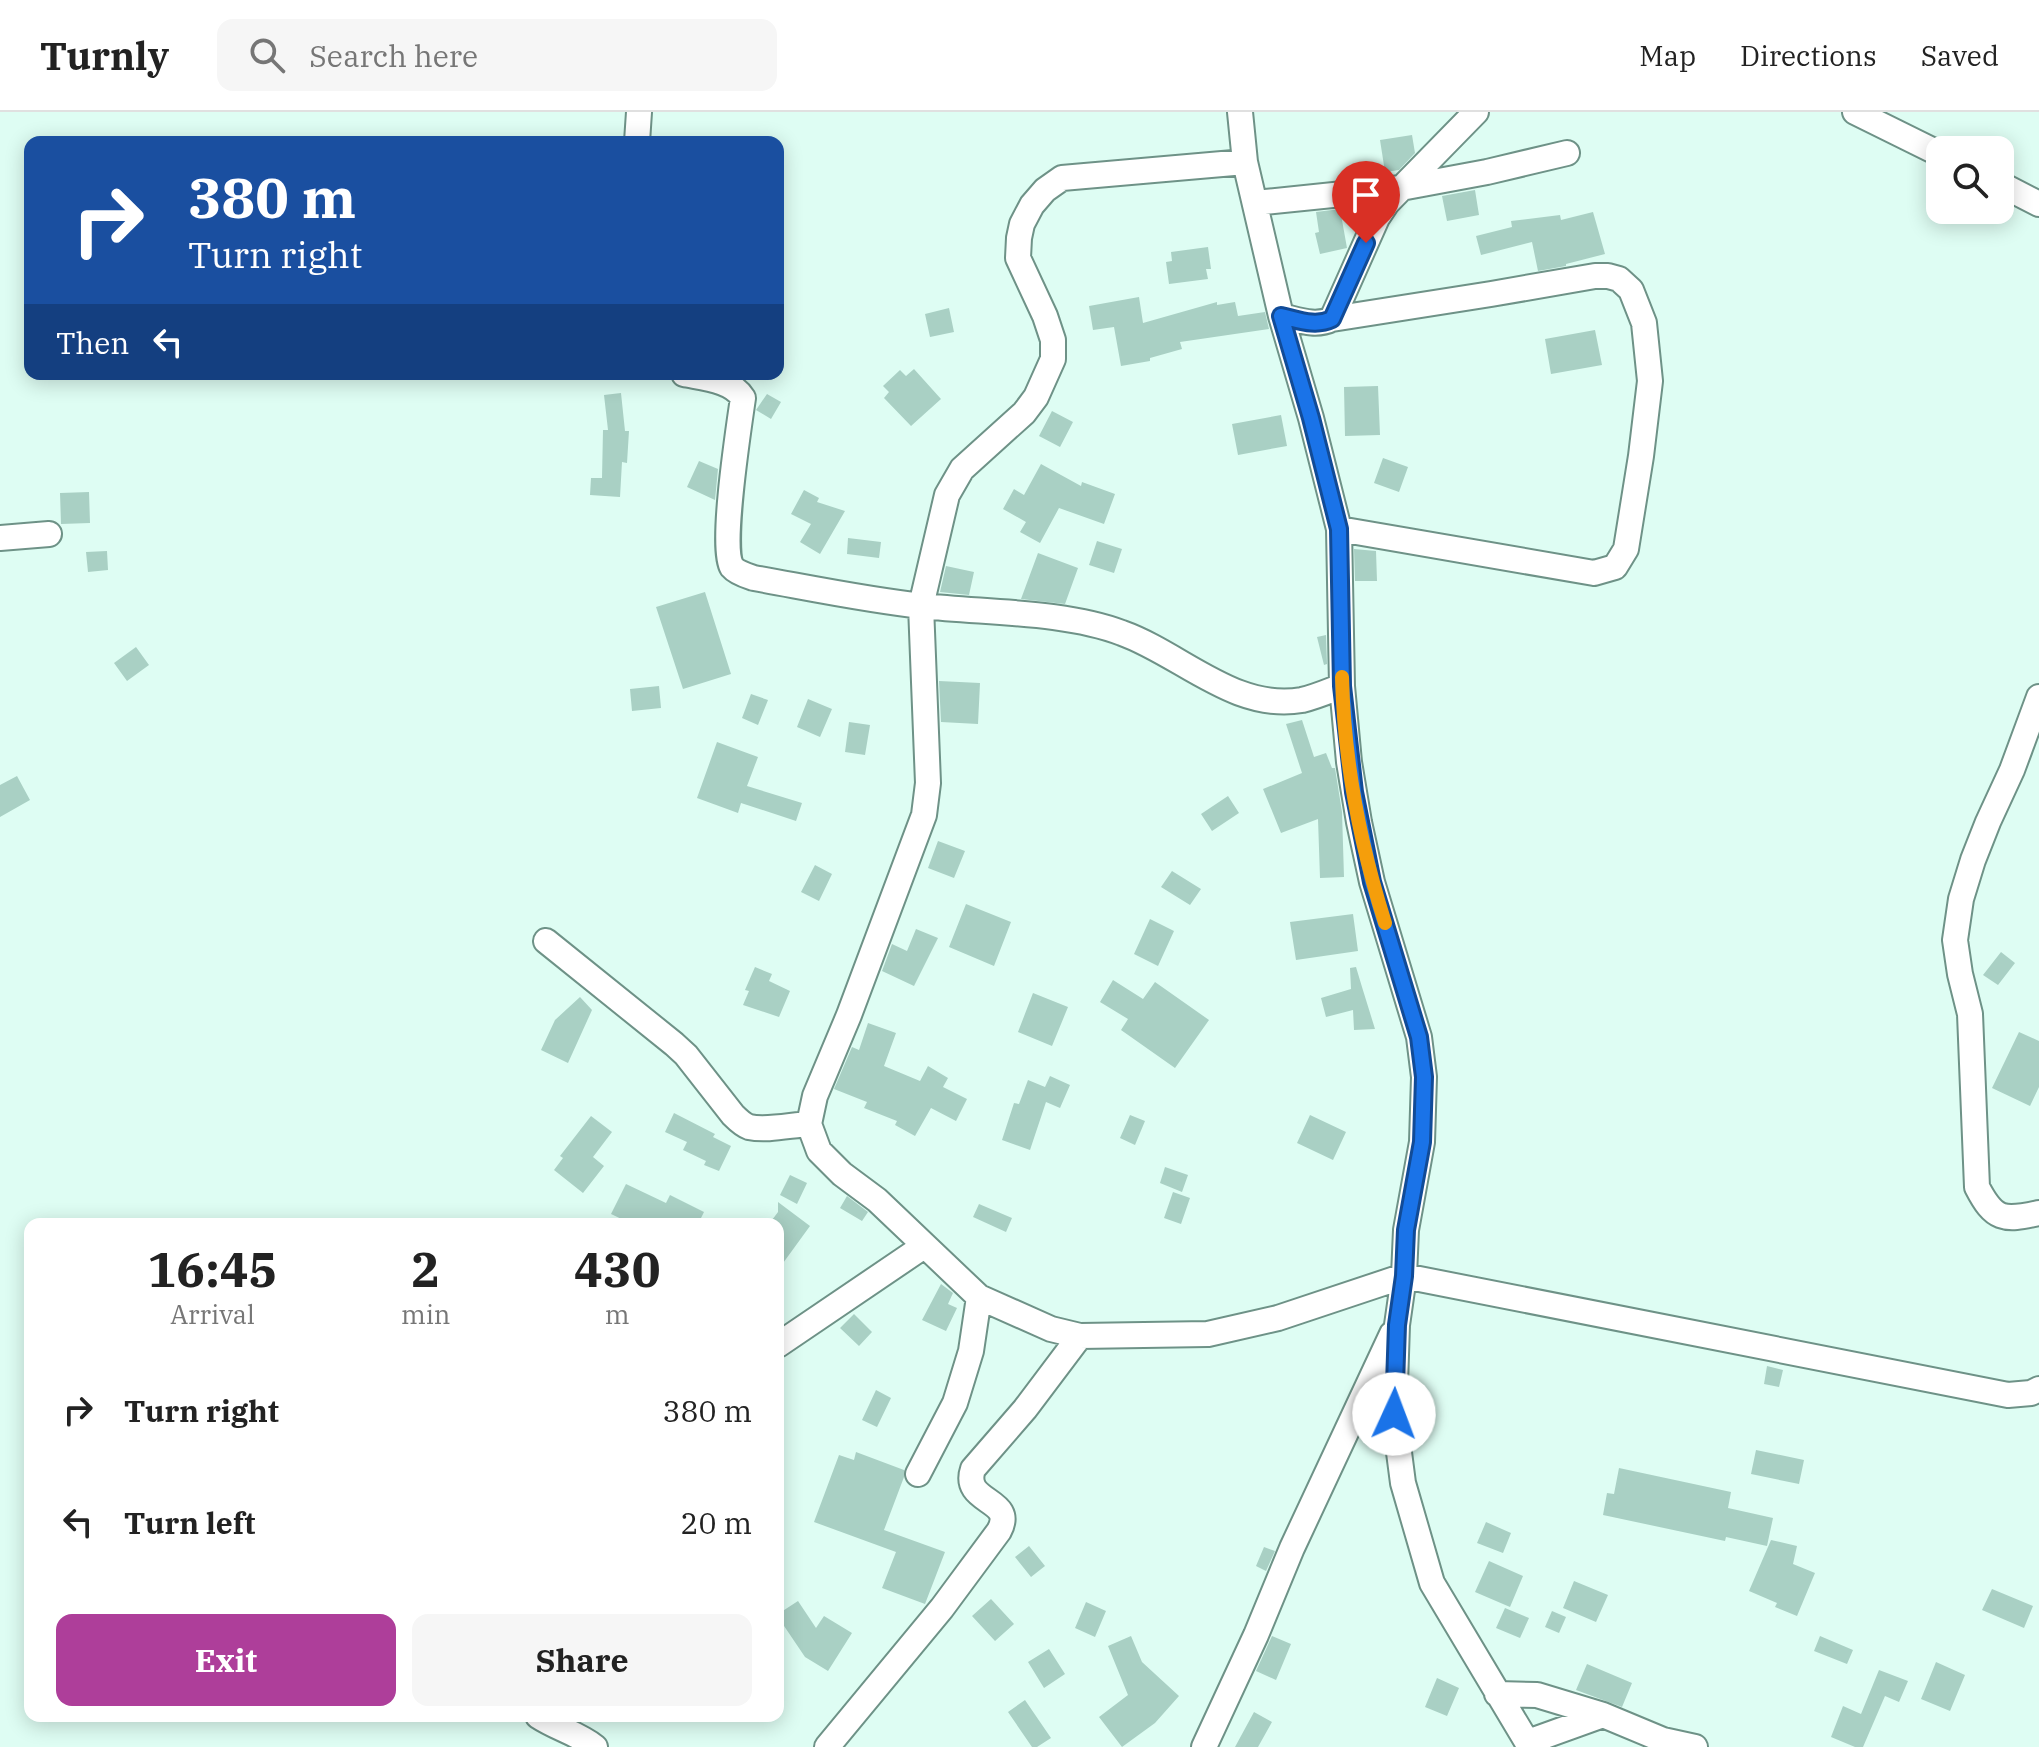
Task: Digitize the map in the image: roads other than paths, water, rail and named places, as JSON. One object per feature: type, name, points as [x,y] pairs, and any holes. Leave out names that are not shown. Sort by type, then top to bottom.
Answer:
[{"type":"street","points":[[637,136],[639,112]]},
{"type":"street","points":[[1240,112],[1245,162],[1281,316],[1339,529],[1342,686],[1349,762],[1372,882],[1419,1037],[1424,1077],[1422,1142],[1406,1230],[1397,1325],[1394,1414],[1403,1483],[1432,1583],[1529,1745],[1603,1715]]},
{"type":"street","points":[[1332,319],[1377,218],[1401,188],[1476,112]]},
{"type":"street","points":[[1855,112],[1926,147]]},
{"type":"street","points":[[1255,203],[1401,188],[1567,153]]},
{"type":"street","points":[[1245,162],[1062,178],[1045,190],[1022,224],[1018,258],[1045,316],[1053,340],[1053,359],[1036,397],[1024,413],[962,469],[947,495],[921,606],[928,783],[924,815],[849,1015],[815,1096],[809,1124],[819,1151],[842,1174],[877,1200],[979,1297],[1051,1329],[1080,1336],[1208,1334],[1278,1318],[1404,1276],[2008,1395],[2031,1393],[2039,1389]]},
{"type":"street","points":[[2014,191],[2039,204]]},
{"type":"street","points":[[1281,316],[1324,323],[1332,319],[1608,276],[1619,279],[1631,290],[1644,323],[1650,381],[1626,549],[1615,567],[1594,573],[1339,529]]},
{"type":"street","points":[[710,380],[733,388],[743,398],[729,508],[728,553],[732,567],[740,573],[754,578],[921,606],[1090,623],[1123,633],[1165,652],[1222,685],[1252,697],[1279,702],[1303,700],[1342,686]]},
{"type":"street","points":[[0,538],[49,534]]},
{"type":"street","points":[[2039,697],[1973,860],[1961,899],[1955,940],[1970,1014],[1977,1187],[1988,1207],[2000,1216],[2039,1213]]},
{"type":"street","points":[[546,941],[686,1055],[742,1123],[762,1128],[809,1124]]},
{"type":"street","points":[[784,1341],[924,1246]]},
{"type":"street","points":[[918,1474],[955,1403],[971,1351],[979,1297]]},
{"type":"street","points":[[1204,1747],[1292,1548],[1397,1325]]},
{"type":"street","points":[[827,1747],[942,1608],[1004,1523],[1000,1510],[973,1486],[970,1477],[973,1469],[1025,1409],[1080,1336]]},
{"type":"street","points":[[1497,1694],[1537,1695],[1603,1715],[1663,1740],[1695,1747]]},
{"type":"street","points":[[548,1722],[595,1747]]}]
